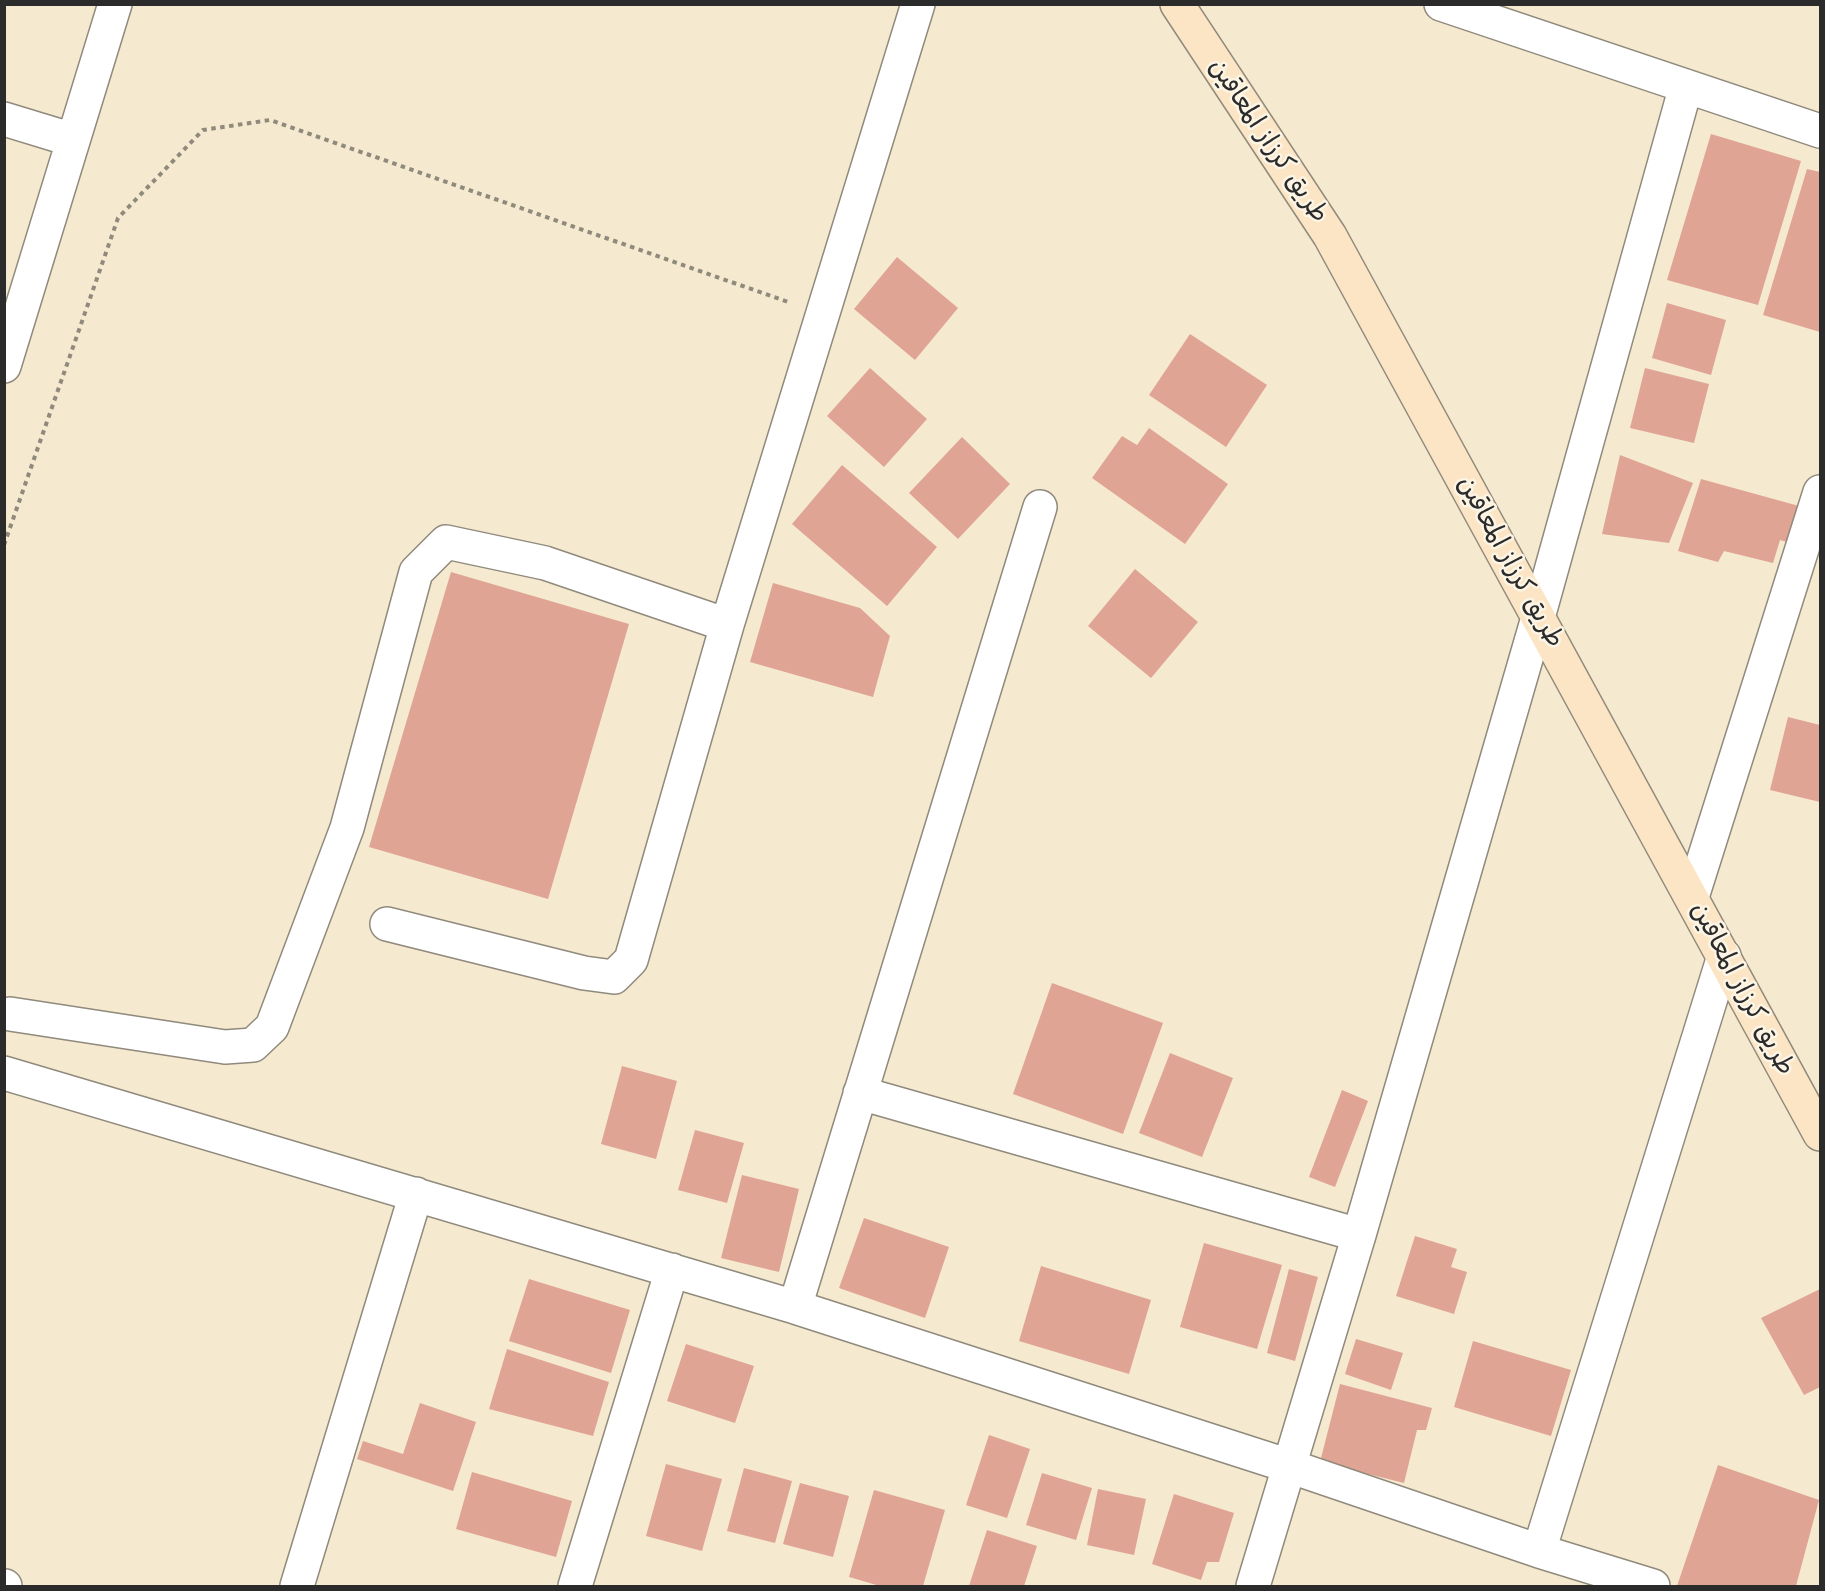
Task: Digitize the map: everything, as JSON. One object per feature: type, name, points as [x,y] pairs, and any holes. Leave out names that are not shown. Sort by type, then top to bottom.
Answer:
[{"type":"street","points":[[4,366],[115,4]]},
{"type":"street","points":[[387,924],[584,973],[614,977],[631,960],[728,625],[918,4]]},
{"type":"street","name":"طريق كرزاز المعاقين","points":[[1177,4],[1330,236],[1539,614],[1821,1134]]},
{"type":"street","points":[[1441,4],[1821,132]]},
{"type":"street","points":[[1253,1587],[1359,1235],[1539,614],[1686,86]]},
{"type":"street","points":[[4,119],[74,140]]},
{"type":"street","points":[[1692,897],[1821,492]]},
{"type":"street","points":[[795,1307],[1040,507]]},
{"type":"street","points":[[10,1014],[225,1047],[253,1045],[272,1027],[347,828],[416,572],[446,542],[545,563],[728,625]]},
{"type":"street","points":[[1539,1551],[1724,956]]},
{"type":"street","points":[[4,1073],[795,1307],[1289,1466],[1653,1587]]},
{"type":"street","points":[[860,1093],[1359,1235]]},
{"type":"street","points":[[297,1587],[416,1194]]},
{"type":"street","points":[[575,1587],[672,1270]]},
{"type":"path","points":[[4,545],[78,327],[118,218],[203,130],[270,120],[823,315]]},
{"type":"building","points":[[1711,134],[1801,161],[1758,305],[1667,280]]},
{"type":"building","points":[[1807,169],[1820,172],[1820,332],[1763,315]]},
{"type":"building","points":[[897,257],[958,308],[915,360],[854,309]]},
{"type":"building","points":[[1667,303],[1726,320],[1711,375],[1652,358]]},
{"type":"building","points":[[1190,334],[1267,385],[1226,447],[1149,395]]},
{"type":"building","points":[[870,368],[927,419],[884,467],[827,416]]},
{"type":"building","points":[[1645,368],[1709,384],[1694,443],[1630,428]]},
{"type":"building","points":[[1149,428],[1228,484],[1185,544],[1092,478],[1122,436],[1137,445]]},
{"type":"building","points":[[962,437],[1010,484],[958,539],[909,493]]},
{"type":"building","points":[[1620,455],[1693,483],[1669,543],[1602,534]]},
{"type":"building","points":[[842,465],[937,547],[887,606],[792,524]]},
{"type":"building","points":[[1701,479],[1799,506],[1790,543],[1780,540],[1773,563],[1724,551],[1718,562],[1678,551]]},
{"type":"building","points":[[1135,569],[1198,622],[1151,678],[1088,626]]},
{"type":"building","points":[[451,572],[629,624],[548,899],[369,847]]},
{"type":"building","points":[[773,583],[860,608],[890,636],[873,697],[750,662]]},
{"type":"building","points":[[1788,717],[1820,725],[1820,802],[1770,790]]},
{"type":"building","points":[[1052,983],[1163,1023],[1123,1134],[1013,1094]]},
{"type":"building","points":[[1170,1053],[1233,1078],[1202,1157],[1139,1133]]},
{"type":"building","points":[[622,1066],[677,1081],[656,1159],[601,1144]]},
{"type":"building","points":[[1342,1090],[1368,1101],[1335,1187],[1309,1177]]},
{"type":"building","points":[[695,1130],[744,1143],[727,1203],[678,1190]]},
{"type":"building","points":[[742,1175],[799,1189],[779,1272],[721,1258]]},
{"type":"building","points":[[864,1218],[949,1247],[925,1318],[839,1288]]},
{"type":"building","points":[[1415,1236],[1457,1249],[1451,1267],[1467,1272],[1454,1314],[1396,1296]]},
{"type":"building","points":[[1204,1243],[1282,1265],[1257,1349],[1180,1327]]},
{"type":"building","points":[[1041,1266],[1151,1300],[1129,1374],[1019,1341]]},
{"type":"building","points":[[1289,1269],[1318,1277],[1295,1361],[1267,1353]]},
{"type":"building","points":[[529,1279],[630,1310],[611,1373],[509,1341]]},
{"type":"building","points":[[1820,1289],[1820,1387],[1804,1395],[1761,1318]]},
{"type":"building","points":[[1356,1339],[1403,1353],[1391,1390],[1345,1374]]},
{"type":"building","points":[[1473,1341],[1571,1370],[1551,1436],[1454,1407]]},
{"type":"building","points":[[686,1344],[754,1366],[735,1423],[667,1401]]},
{"type":"building","points":[[507,1349],[609,1382],[593,1436],[489,1409]]},
{"type":"building","points":[[1340,1384],[1432,1408],[1426,1430],[1417,1430],[1404,1483],[1320,1462]]},
{"type":"building","points":[[420,1403],[476,1422],[453,1491],[357,1459],[363,1441],[403,1454]]},
{"type":"building","points":[[989,1435],[1030,1449],[1007,1518],[966,1505]]},
{"type":"building","points":[[666,1464],[722,1479],[702,1551],[646,1536]]},
{"type":"building","points":[[1718,1465],[1819,1500],[1796,1586],[1677,1586]]},
{"type":"building","points":[[744,1468],[792,1481],[775,1543],[727,1531]]},
{"type":"building","points":[[472,1472],[572,1501],[556,1557],[456,1529]]},
{"type":"building","points":[[1042,1473],[1092,1488],[1076,1540],[1026,1525]]},
{"type":"building","points":[[800,1483],[849,1496],[833,1557],[783,1544]]},
{"type":"building","points":[[1098,1489],[1146,1499],[1134,1555],[1087,1545]]},
{"type":"building","points":[[874,1490],[945,1510],[923,1586],[880,1586],[849,1577]]},
{"type":"building","points":[[1174,1494],[1234,1513],[1219,1562],[1207,1562],[1201,1580],[1152,1564]]},
{"type":"building","points":[[987,1530],[1037,1546],[1024,1586],[969,1586]]}]
